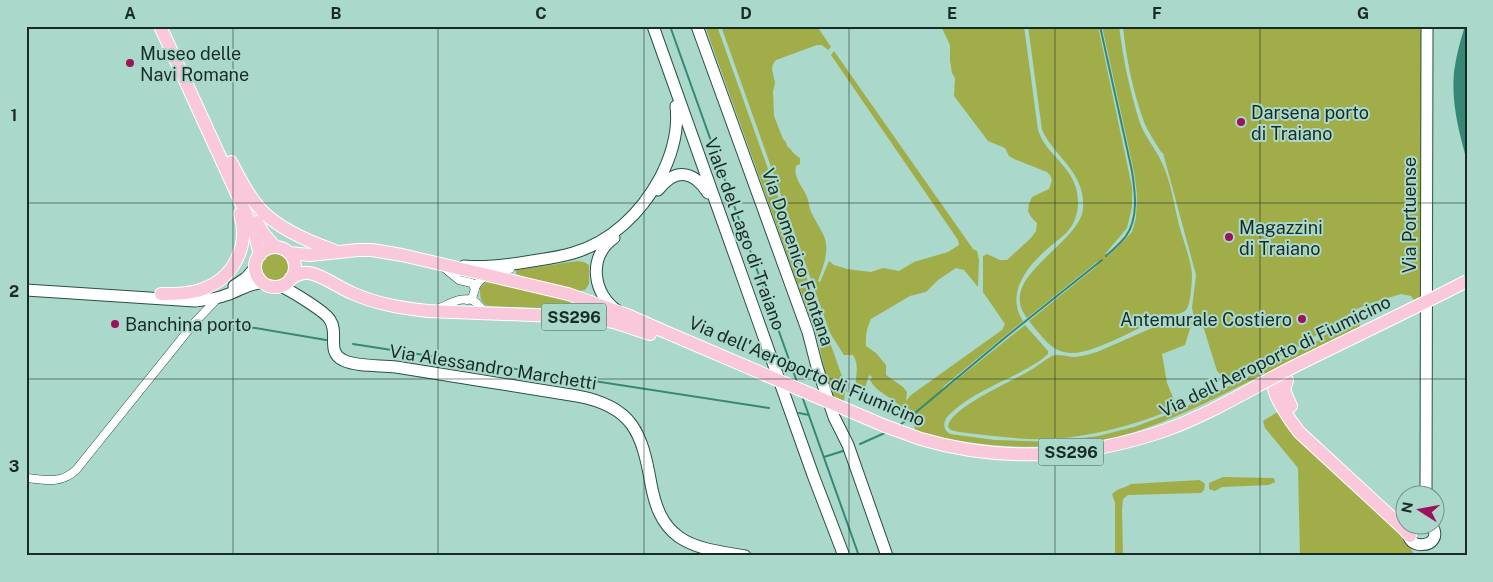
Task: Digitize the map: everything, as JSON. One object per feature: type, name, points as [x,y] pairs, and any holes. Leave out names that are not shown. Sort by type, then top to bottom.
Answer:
[{"type":"main road","points":[[160,26],[262,233],[275,247]]},
{"type":"main road","points":[[168,26],[228,166],[254,231],[260,255]]},
{"type":"main road","points":[[228,166],[270,218],[316,244],[338,252]]},
{"type":"main road","points":[[161,294],[202,290],[212,285],[230,270],[238,259],[242,244],[242,220],[227,180],[228,166]]},
{"type":"main road","points":[[275,247],[289,253],[293,258],[294,272],[286,282],[274,286],[264,283],[257,275],[255,268],[260,255],[268,248],[275,247]]},
{"type":"main road","name":"Via dell'Aeroporto di Fiumicino","points":[[289,253],[310,255],[372,250],[430,261],[568,294],[627,315],[660,333],[882,433],[920,446],[953,454],[988,460],[1027,462],[1079,459],[1118,451],[1178,433],[1273,388],[1287,375],[1467,281]]},
{"type":"main road","name":"Via dell'Aeroporto di Fiumicino","points":[[286,282],[301,274],[309,273],[351,293],[386,305],[428,311],[583,317],[660,333],[885,426],[921,439],[982,452],[1018,455],[1080,452],[1106,447],[1167,430],[1467,291]]},
{"type":"main road","points":[[1287,375],[1284,390],[1287,406],[1299,432],[1412,535]]},
{"type":"main road","points":[[1273,388],[1304,425],[1396,509]]},
{"type":"street","name":"Viale del Lago di Traiano","points":[[653,26],[813,475],[844,556]]},
{"type":"street","name":"Via Domenico Fontana","points":[[698,26],[808,332],[817,367],[834,417],[848,445],[887,556]]},
{"type":"street","name":"Via Portuense","points":[[1426,26],[1426,484]]},
{"type":"street","points":[[430,261],[469,266],[504,266],[564,256],[596,244],[614,232],[637,212],[657,184],[670,158],[676,134],[677,118],[670,77]]},
{"type":"street","points":[[670,158],[674,167],[684,174]]},
{"type":"street","points":[[467,300],[472,298],[480,280],[491,275],[506,270],[587,254],[610,241],[625,230],[641,214],[662,186],[678,174],[692,176],[700,183],[719,212]]},
{"type":"street","points":[[610,241],[600,255],[596,269],[597,280],[605,300],[613,308],[627,315]]},
{"type":"street","points":[[430,261],[442,266],[460,280],[472,283],[475,289]]},
{"type":"street","points":[[26,283],[191,296],[216,294],[226,290],[246,278],[255,268]]},
{"type":"street","name":"Via Alessandro Marchetti","points":[[286,282],[291,290],[329,318],[334,327],[334,351],[339,358],[346,362],[402,368],[577,396],[596,400],[613,408],[628,419],[638,435],[645,453],[656,508],[669,529],[679,537],[695,545],[745,556]]},
{"type":"street","points":[[26,290],[194,301],[218,298],[250,285],[264,283]]},
{"type":"street","points":[[26,478],[60,480],[69,477],[195,322],[218,298]]},
{"type":"street","points":[[428,311],[441,308],[454,301],[467,300],[475,302],[485,312],[489,313]]},
{"type":"street","points":[[194,301],[199,308],[195,322]]},
{"type":"street","points":[[1427,556],[1434,534]]},
{"type":"street","points":[[1412,535],[1424,546],[1430,543]]},
{"type":"street","points":[[1412,535],[1420,556]]},
{"type":"green space","points":[[705,26],[717,26],[848,393],[845,390],[844,402],[833,397],[824,369],[819,343]]},
{"type":"green space","points":[[721,26],[817,26],[831,47],[828,50],[822,45],[817,45],[776,60],[772,69],[775,83],[773,91],[774,116],[787,146],[800,158],[800,164],[796,166],[796,175],[826,242],[825,259],[818,281],[820,282],[829,261],[834,265],[847,269],[871,272],[883,268],[899,271],[914,262],[948,252],[959,245],[958,240],[831,55],[834,51],[973,249],[977,251],[979,260],[978,287],[964,270],[956,268],[938,280],[926,292],[910,296],[871,319],[868,326],[866,346],[876,353],[886,365],[886,375],[907,392],[906,401],[911,395],[1002,330],[1005,324],[983,292],[983,256],[987,254],[1000,260],[1007,260],[1031,238],[1036,231],[1037,223],[1028,211],[1029,204],[1032,197],[1049,189],[1052,180],[1047,172],[1014,159],[1009,156],[1005,148],[988,141],[954,96],[955,78],[952,73],[950,60],[950,45],[941,26],[1024,26],[1038,130],[1042,140],[1068,171],[1073,180],[1077,190],[1077,210],[1074,221],[1068,231],[1038,258],[1020,283],[1016,302],[1023,321],[944,386],[941,391],[1025,325],[1048,351],[1048,354],[1042,360],[982,391],[956,408],[947,417],[945,422],[946,430],[950,434],[995,440],[1053,442],[1098,436],[1134,427],[1177,411],[1238,382],[1317,341],[1355,315],[1361,327],[1174,417],[1131,433],[1077,444],[1022,447],[968,442],[915,431],[913,417],[908,408],[904,411],[877,389],[870,380],[872,377],[869,375],[866,385],[862,390],[856,387],[857,367],[855,359],[853,355],[844,355],[830,333]]},
{"type":"green space","points":[[1028,26],[1098,26],[1132,187],[1132,207],[1127,228],[1106,253],[1108,256],[1132,232],[1136,218],[1137,194],[1134,172],[1102,26],[1119,26],[1127,75],[1136,111],[1142,128],[1160,158],[1168,177],[1191,267],[1191,292],[1186,310],[1083,352],[1072,353],[1056,349],[1043,338],[1029,321],[1097,266],[1098,261],[1027,318],[1020,303],[1022,289],[1030,275],[1068,235],[1078,222],[1083,209],[1083,196],[1075,175],[1054,149],[1042,130]]},
{"type":"green space","points":[[1123,26],[1421,26],[1421,297],[1414,300],[1411,296],[1401,294],[1371,303],[1357,309],[1298,347],[1239,376],[1229,379],[1223,377],[1217,371],[1204,329],[1194,317],[1192,308],[1196,275],[1163,153],[1146,126],[1136,99],[1128,63]]},
{"type":"green space","points":[[275,254],[285,257],[288,267],[285,277],[275,280],[265,277],[262,267],[265,257]]},
{"type":"green space","points":[[578,261],[589,265],[589,284],[585,290],[579,291],[516,274],[516,270]]},
{"type":"green space","points":[[494,281],[590,305],[589,311],[488,306],[481,299],[480,288],[486,282]]},
{"type":"green space","points":[[1179,318],[1192,322],[1185,345],[1162,354],[1167,383],[1177,407],[1114,429],[1063,438],[1003,437],[959,432],[948,427],[951,420],[970,404],[1054,355],[1084,356]]},
{"type":"green space","points":[[1279,411],[1382,513],[1396,529],[1396,534],[1401,534],[1405,539],[1415,556],[1300,556],[1298,468],[1265,428],[1263,421]]},
{"type":"green space","points":[[1223,477],[1274,478],[1275,482],[1269,485],[1222,487],[1215,491],[1209,489],[1209,483]]},
{"type":"green space","points":[[1200,480],[1205,484],[1204,490],[1201,493],[1128,495],[1123,499],[1123,556],[1115,556],[1115,503],[1112,494],[1131,484]]},
{"type":"shaded area","points":[[1465,26],[1467,26],[1467,161],[1456,117],[1453,83],[1456,61]]},
{"type":"waterway","points":[[670,26],[797,382]]},
{"type":"waterway","points":[[1100,26],[1132,171],[1135,196],[1133,221],[1130,229],[1124,239],[1106,256]]},
{"type":"waterway","points":[[915,413],[1102,260]]},
{"type":"waterway","points":[[243,326],[326,340]]},
{"type":"waterway","points":[[353,344],[769,408]]},
{"type":"waterway","points":[[802,396],[859,556]]},
{"type":"waterway","points":[[799,413],[809,415]]},
{"type":"waterway","points":[[900,425],[908,419]]},
{"type":"waterway","points":[[860,444],[887,432]]},
{"type":"waterway","points":[[824,457],[843,451]]},
{"type":"place","name":"Museo delle Navi Romane","points":[[130,63]]},
{"type":"place","name":"Darsena porto di Traiano","points":[[1241,122]]},
{"type":"place","name":"Magazzini di Traiano","points":[[1229,237]]},
{"type":"place","name":"Antemurale Costiero","points":[[1302,319]]},
{"type":"place","name":"Banchina porto","points":[[115,324]]}]
